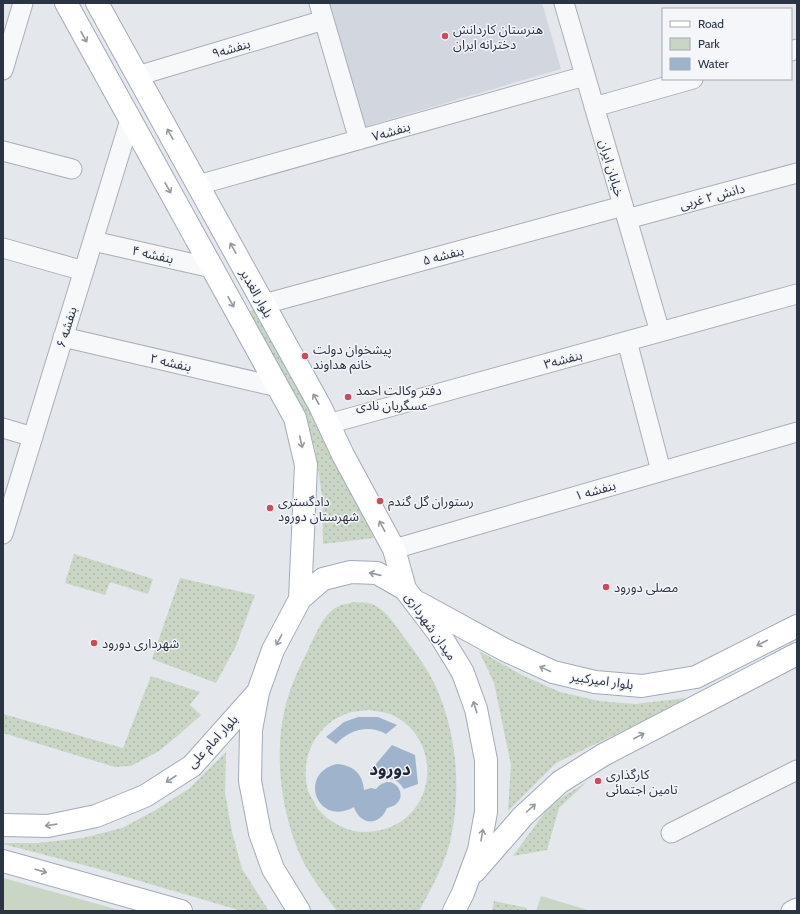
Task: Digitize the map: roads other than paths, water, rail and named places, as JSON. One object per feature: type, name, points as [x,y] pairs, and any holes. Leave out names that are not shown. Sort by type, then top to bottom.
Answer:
[{"type":"main road","name":"بلوار الغدیر","points":[[66,3],[295,418],[306,465],[300,599]]},
{"type":"main road","name":"بلوار الغدیر","points":[[102,4],[137,76],[320,406],[343,455],[394,549],[409,594]]},
{"type":"main road","name":"میدان شهرداری","points":[[299,911],[273,870],[260,833],[250,782],[251,730],[258,692],[273,650],[300,599],[323,579],[351,572],[377,573],[409,594],[440,634],[459,666],[476,709],[486,760],[486,812],[479,850],[462,899]]},
{"type":"main road","name":"بلوار امیرکبیر","points":[[409,594],[505,650],[552,672],[595,682],[642,686],[696,677],[797,626]]},
{"type":"main road","points":[[462,899],[523,816],[560,782],[603,755],[797,654]]},
{"type":"main road","points":[[696,677],[699,690],[706,701]]},
{"type":"main road","name":"بلوار امام علی","points":[[3,825],[48,826],[96,816],[144,796],[192,766],[258,692]]},
{"type":"main road","points":[[3,861],[181,911]]},
{"type":"street","points":[[3,70],[23,3]]},
{"type":"street","name":"خیابان ایران","points":[[564,3],[660,332]]},
{"type":"street","points":[[321,12],[359,140]]},
{"type":"street","name":"بنفشه۹","points":[[137,76],[321,12]]},
{"type":"street","name":"بنفشه۷","points":[[198,185],[585,76]]},
{"type":"street","points":[[594,107],[688,80]]},
{"type":"street","name":"بنفشه ۶","points":[[3,532],[130,120]]},
{"type":"street","points":[[3,150],[72,169]]},
{"type":"street","name":"دانش ۲ غربی","points":[[625,213],[797,173]]},
{"type":"street","name":"بنفشه ۵","points":[[264,304],[625,213]]},
{"type":"street","name":"بنفشه ۴","points":[[93,241],[212,268]]},
{"type":"street","points":[[3,248],[84,271]]},
{"type":"street","name":"بنفشه۳","points":[[328,424],[797,294]]},
{"type":"street","name":"بنفشه ۲","points":[[63,337],[278,387]]},
{"type":"street","points":[[627,341],[661,471]]},
{"type":"street","points":[[3,428],[33,437]]},
{"type":"street","name":"بنفشه ۱","points":[[394,549],[797,432]]},
{"type":"street","points":[[671,834],[797,770]]},
{"type":"street","points":[[791,911],[797,908]]},
{"type":"water","points":[[358,717],[378,717],[397,725],[386,734],[373,729],[353,732],[341,739],[336,744],[326,737],[344,722]]},
{"type":"water","points":[[392,745],[415,755],[418,784],[404,789],[396,781],[391,779],[379,779],[379,776],[374,776],[373,771],[370,771]]},
{"type":"water","points":[[337,764],[348,766],[356,771],[362,779],[364,790],[371,788],[376,789],[383,783],[389,782],[395,784],[399,788],[401,794],[400,800],[395,805],[387,808],[384,814],[375,821],[361,818],[354,807],[341,812],[330,810],[322,805],[317,797],[315,787],[318,777],[325,769]]},
{"type":"place","name":"هنرستان کاردانش دخترانه ایران","points":[[445,36]]},
{"type":"place","name":"پیشخوان دولت خانم هداوند","points":[[305,356]]},
{"type":"place","name":"دفتر وکالت احمد عسگریان نادی","points":[[348,397]]},
{"type":"place","name":"رستوران گل گندم","points":[[380,501]]},
{"type":"place","name":"دادگستری شهرستان دورود","points":[[270,508]]},
{"type":"place","name":"مصلی دورود","points":[[606,587]]},
{"type":"place","name":"شهرداری دورود","points":[[94,643]]},
{"type":"place","name":"کارگذاری تامین اجتمائی","points":[[598,781]]},
{"type":"district","name":"دورود","points":[[390,769]]}]
